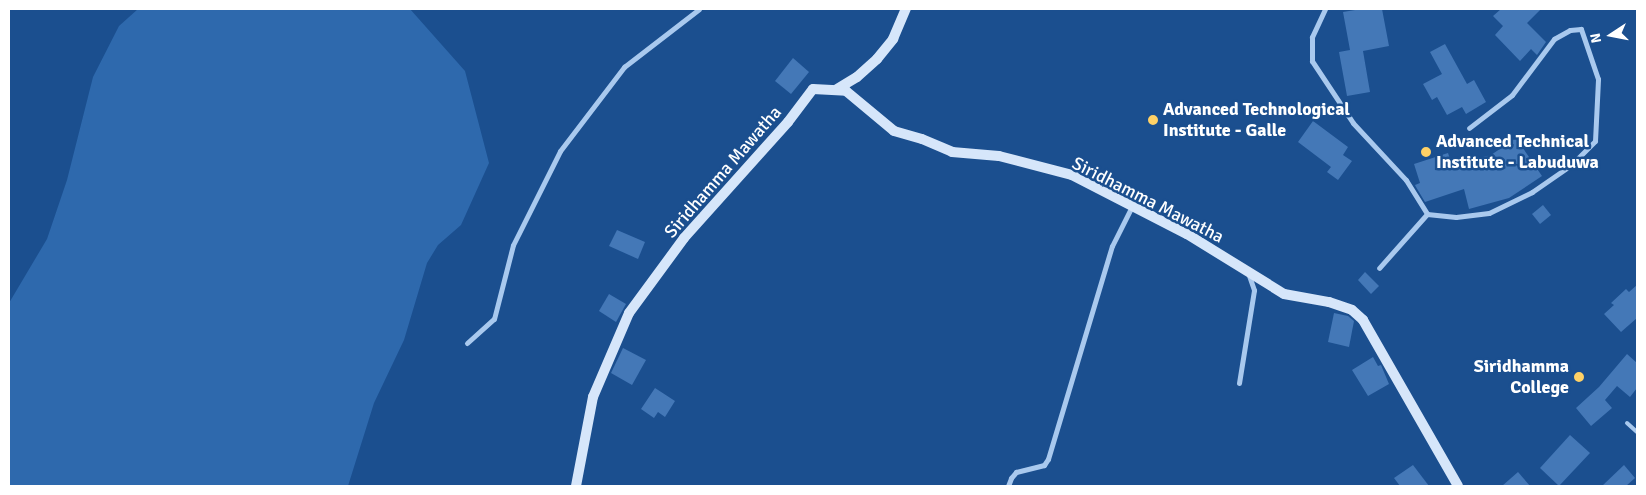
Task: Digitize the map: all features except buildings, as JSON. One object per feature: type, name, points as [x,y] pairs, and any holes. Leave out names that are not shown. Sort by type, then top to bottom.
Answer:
[{"type":"street","points":[[467,343],[494,319],[513,245],[560,151],[624,67],[699,9]]},
{"type":"street","points":[[837,89],[857,77],[877,59],[893,39],[906,9]]},
{"type":"street","points":[[1325,9],[1312,37],[1312,61],[1353,123],[1406,180],[1427,214]]},
{"type":"street","points":[[1427,214],[1456,217],[1489,212],[1532,192],[1571,166],[1595,140],[1598,78],[1581,30],[1570,30],[1554,38],[1512,95],[1469,128]]},
{"type":"street","name":"Siridhamma Mawatha","points":[[576,486],[593,397],[629,313],[684,238],[788,122],[813,89],[846,91],[894,131],[922,139],[952,152],[999,156],[1072,175],[1187,234],[1247,273],[1284,294],[1329,302],[1352,310],[1363,320],[1458,486]]},
{"type":"street","points":[[1008,486],[1016,472],[1044,465],[1048,459],[1112,246],[1132,206]]},
{"type":"street","points":[[1378,268],[1427,214]]},
{"type":"street","points":[[1239,383],[1254,290],[1247,273]]},
{"type":"lane","points":[[1627,424],[1637,432]]},
{"type":"shaded area","points":[[138,9],[410,9],[465,71],[489,163],[461,225],[438,245],[427,263],[404,340],[374,403],[348,486],[9,486],[9,303],[47,239],[67,180],[93,77],[119,26]]},
{"type":"place","name":"Advanced Technological Institute - Galle","points":[[1153,120]]},
{"type":"place","name":"Advanced Technical Institute - Labuduwa","points":[[1426,152]]},
{"type":"place","name":"Siridhamma College","points":[[1579,377]]}]
